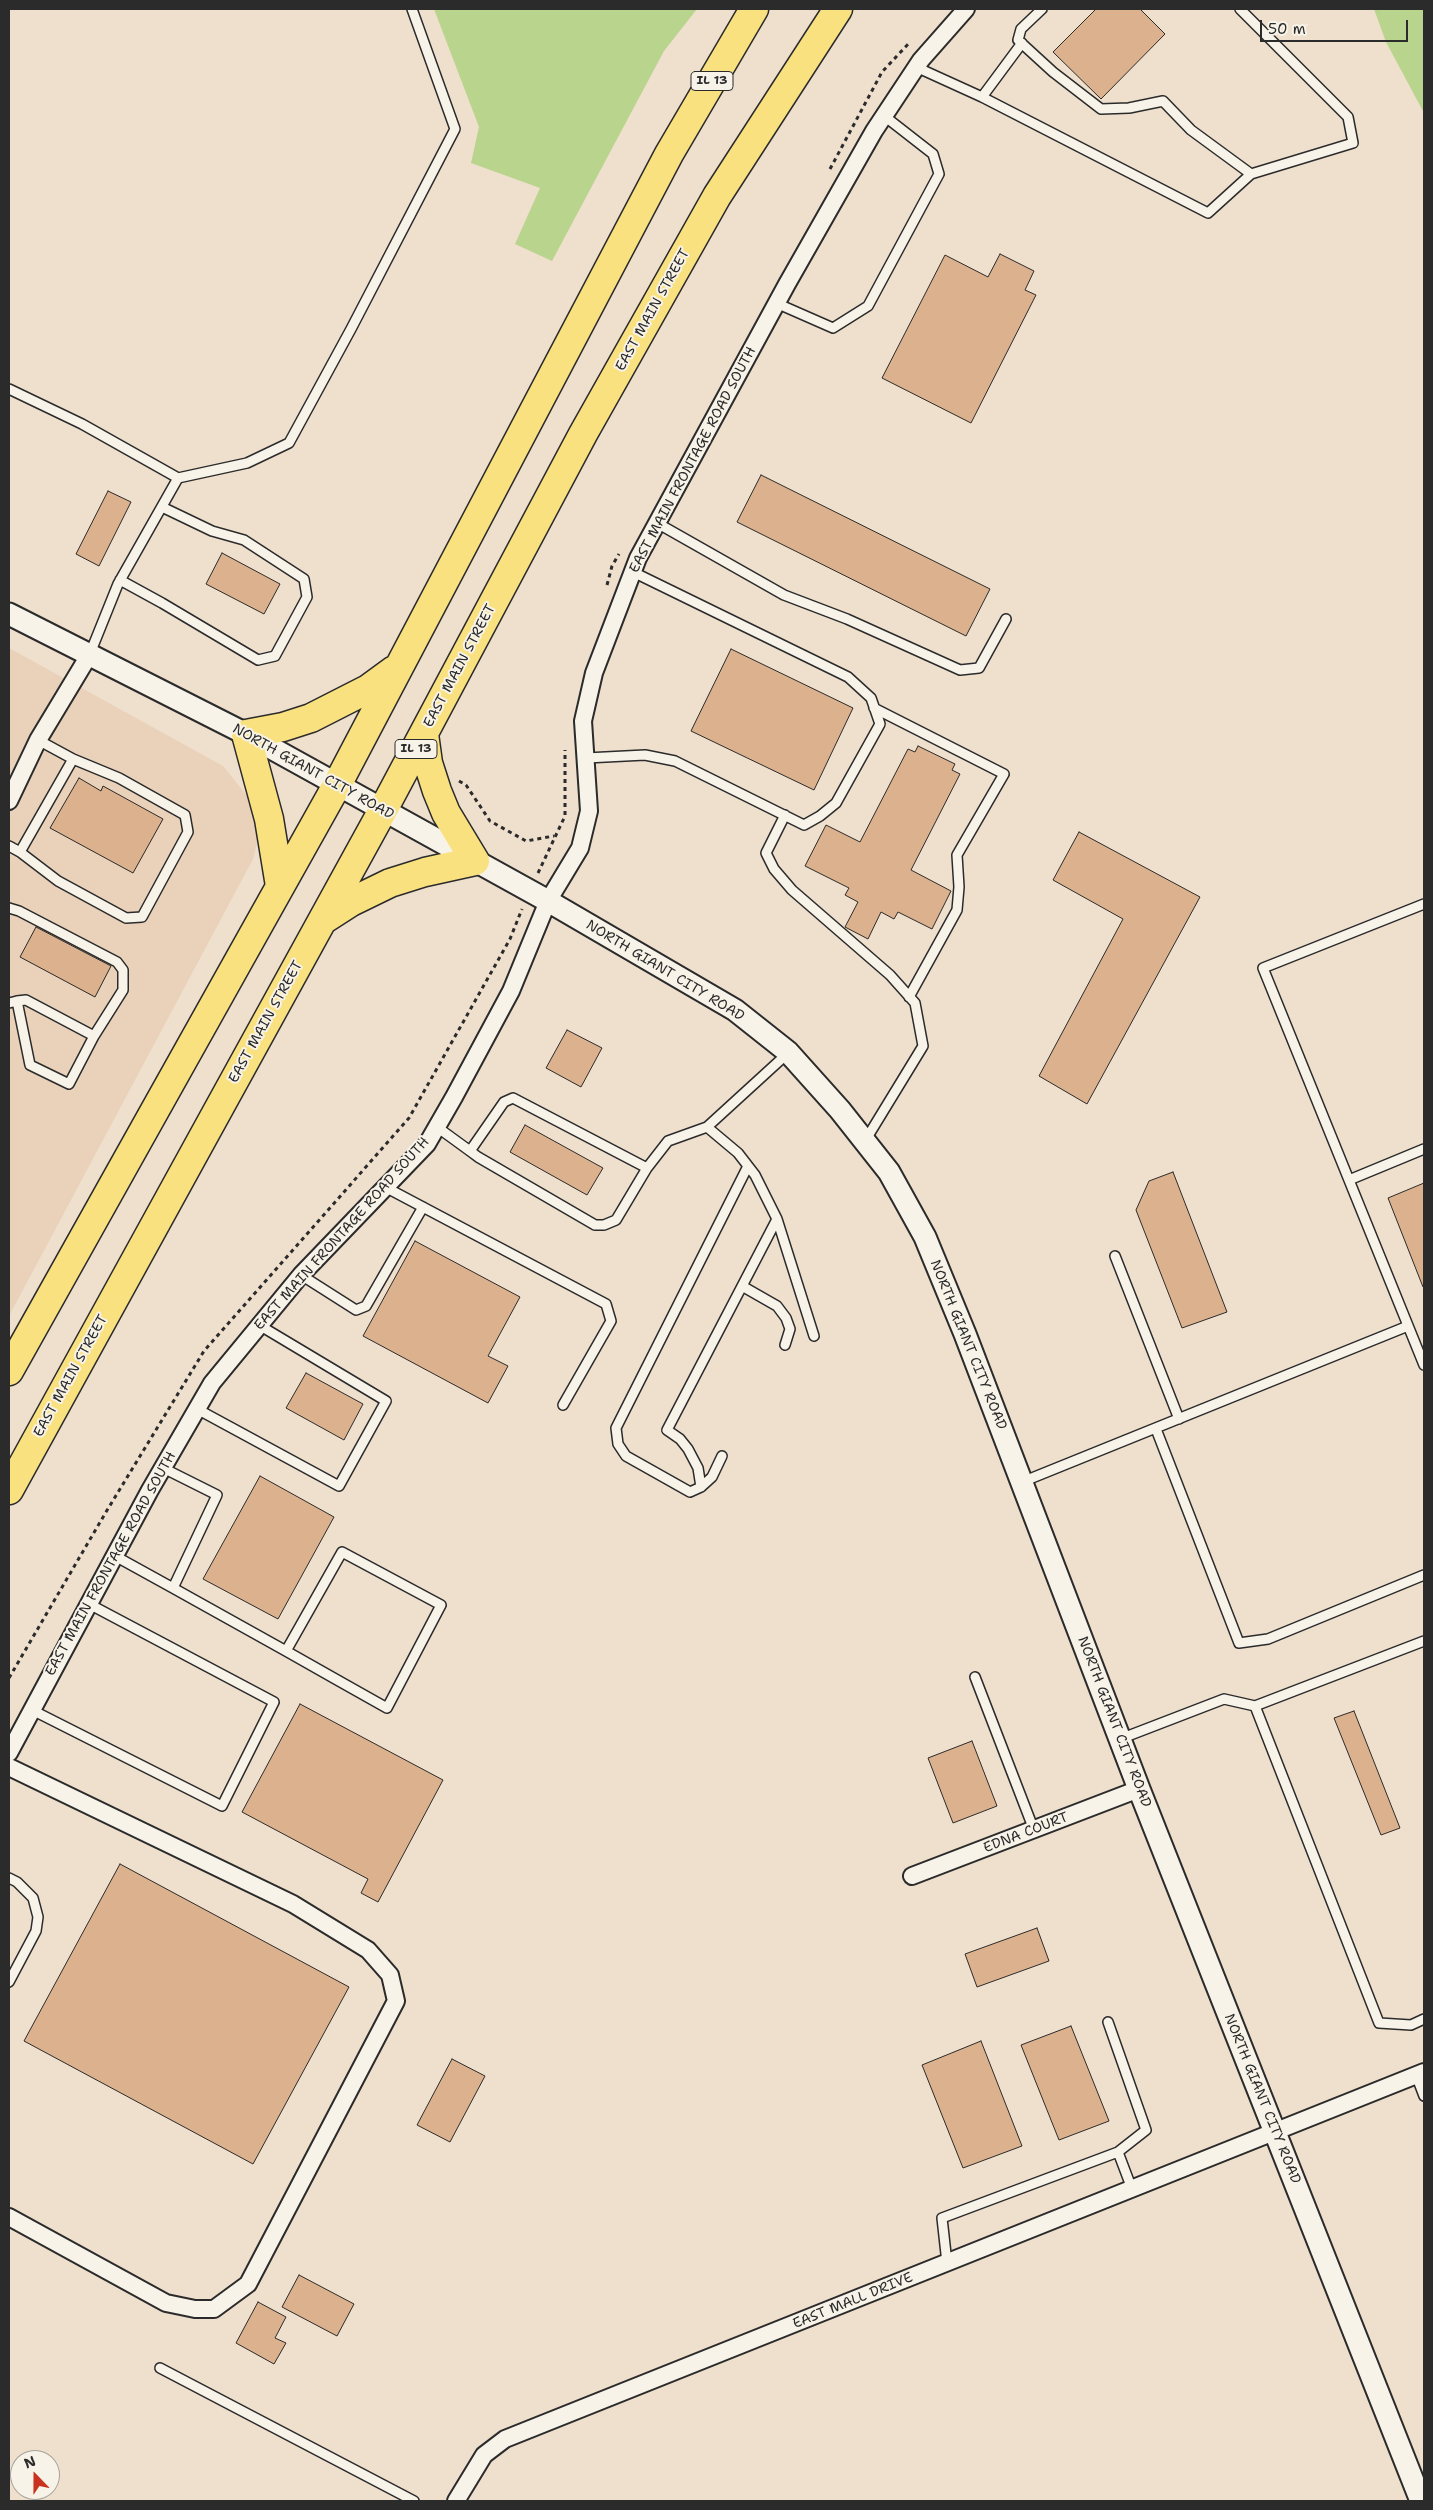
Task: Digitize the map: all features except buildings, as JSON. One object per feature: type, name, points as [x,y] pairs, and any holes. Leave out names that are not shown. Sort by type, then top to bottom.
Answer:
[{"type":"highway","name":"IL 13","points":[[9,1371],[337,784],[669,154],[754,9]]},
{"type":"highway","name":"EAST MAIN STREET","points":[[9,1490],[383,810],[583,434],[717,196],[784,89],[838,9]]},
{"type":"highway","points":[[280,886],[269,819],[246,734],[283,728],[311,718],[368,688],[397,668]]},
{"type":"highway","points":[[322,921],[351,902],[390,883],[425,872],[475,861],[446,813],[428,762],[424,734]]},
{"type":"street","name":"EAST MAIN FRONTAGE ROAD SOUTH","points":[[9,1753],[163,1468],[212,1383],[301,1275],[427,1144],[437,1127],[511,991],[548,901],[580,848],[589,811],[583,721],[594,673],[632,572],[776,303],[883,115],[916,67],[966,9]]},
{"type":"street","name":"NORTH GIANT CITY ROAD","points":[[9,614],[88,656],[246,734],[548,901],[735,1010],[788,1052],[840,1110],[889,1172],[925,1237],[1022,1482],[1139,1789],[1421,2494]]},
{"type":"street","points":[[9,801],[14,780],[88,656]]},
{"type":"street","points":[[9,1767],[293,1904],[368,1950],[390,1975],[396,2001],[248,2284],[214,2309],[166,2303],[9,2217]]},
{"type":"street","name":"EDNA COURT","points":[[912,1876],[1139,1789]]},
{"type":"street","name":"EAST MALL DRIVE","points":[[456,2501],[484,2455],[505,2439],[1420,2073]]},
{"type":"lane","points":[[9,389],[82,424],[178,478],[247,463],[288,443],[351,329],[455,129],[412,9]]},
{"type":"lane","points":[[1042,9],[1021,29],[1018,40],[1053,72],[1101,110],[1129,108],[1163,101],[1191,130],[1251,174]]},
{"type":"lane","points":[[916,67],[982,98],[1208,213],[1251,174],[1354,142],[1348,117],[1240,9]]},
{"type":"lane","points":[[982,98],[1022,44]]},
{"type":"lane","points":[[776,303],[833,328],[868,306],[939,174],[933,154],[883,115]]},
{"type":"lane","points":[[88,656],[120,580],[178,478]]},
{"type":"lane","points":[[120,580],[258,660],[275,656],[308,597],[304,579],[244,540],[212,531],[162,507]]},
{"type":"lane","points":[[657,523],[784,595],[847,619],[960,670],[980,668],[1006,619]]},
{"type":"lane","points":[[586,758],[646,755],[675,761],[804,825],[820,816],[836,803],[880,724],[871,698],[848,677],[632,572]]},
{"type":"lane","points":[[874,708],[1004,774],[958,855],[959,888],[957,910],[909,997]]},
{"type":"lane","points":[[9,846],[22,848],[58,881],[126,918],[142,917],[188,832],[185,815],[119,778],[73,759],[38,740]]},
{"type":"lane","points":[[22,848],[73,759]]},
{"type":"lane","points":[[785,815],[766,853],[774,869],[792,890],[890,975],[915,1003],[923,1046],[865,1141]]},
{"type":"lane","points":[[1424,904],[1263,968],[1424,1365]]},
{"type":"lane","points":[[9,908],[19,911],[117,962],[123,970],[123,990],[94,1036],[69,1084],[30,1065],[13,1002],[26,1000],[94,1036]]},
{"type":"lane","points":[[437,1127],[470,1151],[595,1225],[604,1225],[616,1220],[647,1168],[668,1141],[708,1127],[788,1052]]},
{"type":"lane","points":[[470,1151],[504,1102],[513,1098],[647,1168]]},
{"type":"lane","points":[[708,1127],[738,1153],[748,1166],[778,1219],[814,1336]]},
{"type":"lane","points":[[1349,1180],[1424,1149]]},
{"type":"lane","points":[[722,1456],[712,1477],[701,1487],[690,1492],[626,1456],[618,1444],[616,1428],[748,1166]]},
{"type":"lane","points":[[385,1187],[606,1304],[611,1321],[563,1405]]},
{"type":"lane","points":[[301,1275],[356,1310],[366,1306],[423,1207]]},
{"type":"lane","points":[[701,1487],[698,1468],[688,1449],[680,1438],[668,1430],[778,1219]]},
{"type":"lane","points":[[1115,1256],[1179,1419]]},
{"type":"lane","points":[[742,1286],[777,1306],[782,1312],[790,1329],[785,1345]]},
{"type":"lane","points":[[197,1409],[339,1486],[386,1401],[259,1325]]},
{"type":"lane","points":[[1022,1482],[1408,1326]]},
{"type":"lane","points":[[1156,1428],[1239,1643],[1268,1639],[1424,1575]]},
{"type":"lane","points":[[163,1468],[217,1495],[173,1588]]},
{"type":"lane","points":[[115,1556],[286,1652],[387,1708],[441,1605],[342,1552],[286,1652]]},
{"type":"lane","points":[[32,1710],[222,1806],[274,1702],[89,1604]]},
{"type":"lane","points":[[1120,1739],[1224,1699],[1255,1706],[1424,1640]]},
{"type":"lane","points":[[975,1677],[1034,1830]]},
{"type":"lane","points":[[1255,1706],[1379,2023],[1411,2025],[1424,2019]]},
{"type":"lane","points":[[9,1878],[17,1882],[33,1898],[38,1917],[36,1932],[9,1982]]},
{"type":"lane","points":[[947,2263],[942,2218],[1118,2152],[1146,2130],[1108,2022]]},
{"type":"lane","points":[[1420,2073],[1424,2096]]},
{"type":"lane","points":[[1118,2152],[1132,2189]]},
{"type":"lane","points":[[160,2368],[414,2501]]},
{"type":"path","points":[[428,762],[466,785],[490,821],[526,841],[555,836]]},
{"type":"shaded area","points":[[9,648],[223,766],[248,797],[258,822],[258,839],[253,859],[9,1316]]},
{"type":"green space","points":[[434,9],[697,9],[664,51],[552,261],[515,244],[540,188],[471,163],[479,127]]},
{"type":"green space","points":[[1374,9],[1424,9],[1424,113],[1386,42]]}]
